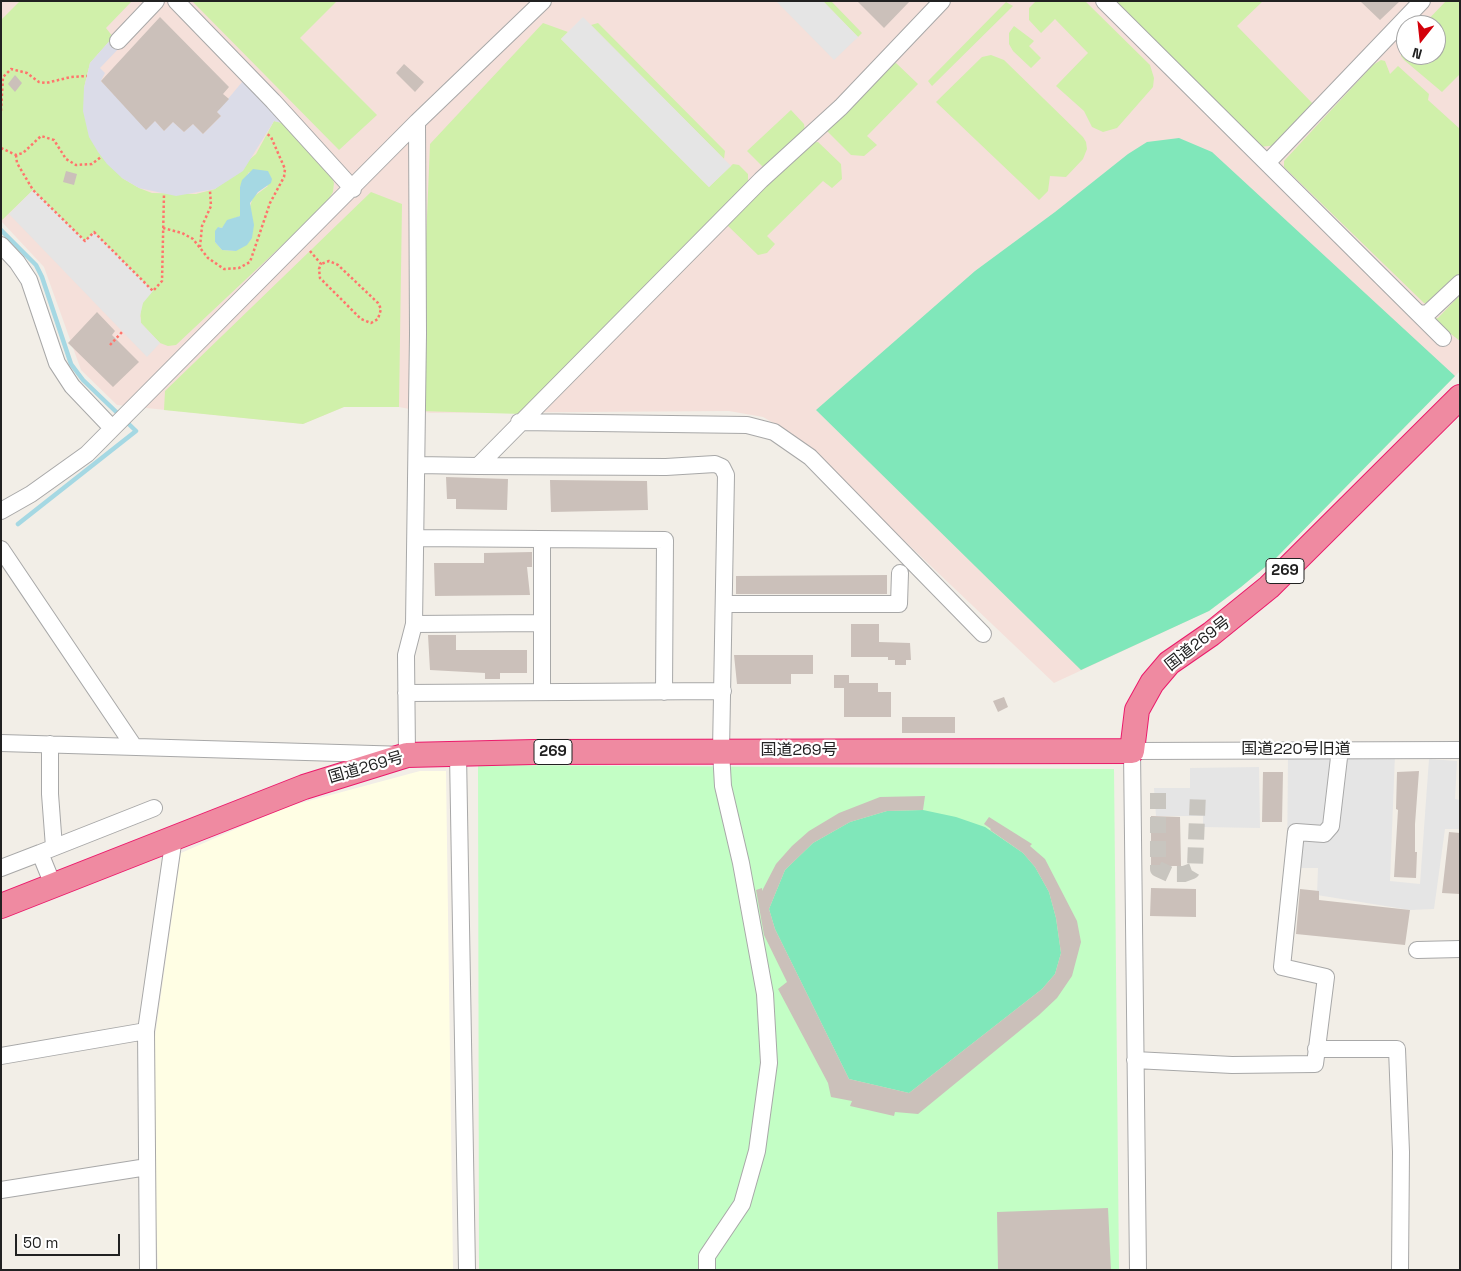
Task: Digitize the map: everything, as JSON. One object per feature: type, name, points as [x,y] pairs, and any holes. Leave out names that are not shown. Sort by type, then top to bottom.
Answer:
[{"type":"highway","name":"国道269号","points":[[1,906],[304,787],[407,755],[721,751],[1132,751],[1137,710],[1152,683],[1169,663],[1211,634],[1269,587],[1460,397]]},
{"type":"street","points":[[118,41],[156,1]]},
{"type":"street","points":[[176,1],[273,101],[353,190]]},
{"type":"street","points":[[1,511],[31,494],[87,454],[353,190],[418,122],[542,1]]},
{"type":"street","points":[[478,466],[519,422],[761,180],[841,107],[942,1]]},
{"type":"street","points":[[1104,1],[1443,338]]},
{"type":"street","points":[[1267,163],[1422,1]]},
{"type":"street","points":[[1,743],[407,755],[406,655],[414,624],[416,538],[418,122]]},
{"type":"street","points":[[1,245],[17,262],[29,280],[57,363],[72,386],[119,421]]},
{"type":"street","points":[[1419,314],[1428,313],[1460,283]]},
{"type":"street","points":[[519,422],[747,425],[774,432],[810,457],[983,634]]},
{"type":"street","points":[[417,465],[666,467],[715,464],[722,467],[726,475],[721,751],[723,786],[741,863],[765,994],[769,1063],[757,1152],[742,1204],[707,1256],[707,1270]]},
{"type":"street","points":[[416,538],[665,540],[664,692]]},
{"type":"street","points":[[542,540],[542,692]]},
{"type":"street","points":[[1,550],[133,746]]},
{"type":"street","points":[[725,604],[899,604],[900,573]]},
{"type":"street","points":[[414,624],[542,623]]},
{"type":"street","points":[[406,693],[723,691]]},
{"type":"street","points":[[50,744],[47,850],[53,885]]},
{"type":"street","points":[[1135,1060],[1232,1065],[1315,1064],[1326,976],[1282,967],[1296,832],[1324,834],[1332,826],[1340,749]]},
{"type":"street","name":"国道220号旧道","points":[[1132,751],[1460,750]]},
{"type":"street","points":[[1132,751],[1138,1270]]},
{"type":"street","points":[[458,754],[467,1270]]},
{"type":"street","points":[[1,868],[154,808]]},
{"type":"street","points":[[148,1270],[146,1031],[174,838]]},
{"type":"street","points":[[1417,950],[1460,949]]},
{"type":"street","points":[[1,1056],[146,1031]]},
{"type":"street","points":[[1316,1050],[1397,1049],[1401,1152],[1400,1270]]},
{"type":"street","points":[[1,1190],[147,1167]]},
{"type":"path","points":[[1,111],[3,77],[10,69],[27,73],[38,82],[46,84],[71,77],[87,76]]},
{"type":"path","points":[[163,228],[182,233],[200,247],[208,258],[224,269],[239,268],[250,262],[270,203],[284,177],[285,169],[272,137],[266,133]]},
{"type":"path","points":[[1,148],[16,155],[29,149],[36,138],[41,136],[54,140],[66,159],[76,165],[92,164],[102,157]]},
{"type":"path","points":[[16,155],[17,163],[33,190],[85,241],[94,232],[153,291],[162,281],[164,194]]},
{"type":"path","points":[[200,247],[202,226],[211,206],[210,190]]},
{"type":"path","points":[[310,251],[321,264]]},
{"type":"path","points":[[329,261],[338,265],[378,303],[381,309],[378,319],[371,322],[362,319],[320,278],[319,268],[321,264],[329,261]]},
{"type":"path","points":[[110,345],[123,331]]},
{"type":"shaded area","points":[[1,1],[1460,1],[1460,371],[1276,558],[1241,587],[1209,611],[1054,683],[791,433],[763,417],[729,411],[430,413],[399,407],[344,407],[303,424],[117,405],[81,370],[44,267],[1,221]]},
{"type":"shaded area","points":[[776,1],[823,1],[858,37],[834,60]]},
{"type":"shaded area","points":[[583,17],[731,166],[709,187],[561,39]]},
{"type":"shaded area","points":[[113,37],[122,45],[100,68],[105,73],[101,81],[146,129],[155,121],[164,131],[173,122],[184,132],[193,124],[203,134],[221,116],[217,112],[243,81],[282,123],[274,121],[243,171],[215,189],[176,196],[139,188],[122,178],[107,164],[98,152],[89,137],[83,111],[84,88],[90,63]]},
{"type":"shaded area","points":[[33,190],[85,241],[94,232],[153,291],[143,303],[140,316],[141,323],[160,343],[147,357],[9,214]]},
{"type":"shaded area","points":[[1395,754],[1390,881],[1420,884],[1429,759],[1457,761],[1455,799],[1460,800],[1460,829],[1445,829],[1434,909],[1410,910],[1317,895],[1318,868],[1287,868],[1288,757]]},
{"type":"shaded area","points":[[1259,767],[1260,828],[1203,827],[1203,816],[1156,816],[1154,788],[1190,788],[1190,768]]},
{"type":"shaded area","points":[[420,771],[446,771],[453,1270],[158,1270],[150,1072],[181,853],[286,807]]},
{"type":"green space","points":[[20,1],[132,1],[106,28],[113,37],[90,63],[84,88],[122,178],[139,188],[152,193],[196,194],[215,189],[256,154],[274,121],[282,123],[330,173],[334,183],[333,192],[325,205],[176,345],[168,346],[160,343],[141,323],[140,309],[143,302],[94,232],[85,241],[33,190],[1,221],[1,20]],"holes":[[[249,172],[268,186],[253,197],[236,251],[222,250],[215,242],[218,227],[222,228],[230,220],[240,216],[240,187]]]},
{"type":"green space","points":[[192,1],[337,1],[300,38],[377,115],[339,150]]},
{"type":"green space","points":[[823,1],[831,1],[862,33],[858,37]]},
{"type":"green space","points":[[1036,1],[1085,1],[1150,65],[1154,78],[1153,87],[1117,128],[1103,132],[1092,127],[1084,111],[1056,86],[1088,53],[1055,19],[1041,33],[1029,20],[1029,8]]},
{"type":"green space","points":[[1111,1],[1263,1],[1237,26],[1316,107],[1279,145],[1259,147]]},
{"type":"green space","points":[[1446,1],[1460,1],[1460,74],[1442,92],[1410,65],[1446,65],[1446,15],[1433,15]]},
{"type":"green space","points":[[1006,2],[1013,6],[932,86],[928,81]]},
{"type":"green space","points":[[543,23],[568,32],[561,39],[709,187],[733,164],[739,165],[748,174],[748,183],[522,414],[419,411],[430,144]]},
{"type":"green space","points":[[598,23],[725,151],[724,159],[591,25]]},
{"type":"green space","points":[[1014,26],[1034,41],[1029,46],[1041,58],[1031,68],[1013,51],[1009,44],[1009,33]]},
{"type":"green space","points":[[991,55],[1004,60],[1086,142],[1087,149],[1083,159],[1066,177],[1050,176],[1048,191],[1039,200],[936,102],[982,57]]},
{"type":"green space","points":[[1381,60],[1385,61],[1390,74],[1398,66],[1429,94],[1428,100],[1460,129],[1460,275],[1431,305],[1424,303],[1284,167],[1284,161],[1373,65]]},
{"type":"green space","points":[[896,63],[918,84],[867,136],[877,145],[864,156],[851,155],[827,131],[886,65]]},
{"type":"green space","points":[[791,110],[804,124],[805,131],[765,169],[747,151]]},
{"type":"green space","points":[[1179,138],[1212,152],[1455,376],[1276,558],[1241,587],[1209,611],[1081,670],[816,410],[975,271],[1055,212],[1128,154],[1147,142]]},
{"type":"green space","points":[[818,142],[841,164],[842,179],[832,188],[823,181],[767,236],[775,244],[767,253],[758,255],[727,225],[808,143]]},
{"type":"green space","points":[[371,192],[402,204],[399,407],[344,407],[303,424],[164,410],[165,391]]},
{"type":"green space","points":[[1460,295],[1460,341],[1451,334],[1438,342],[1414,321],[1438,318]]},
{"type":"green space","points":[[478,765],[1114,769],[1119,1270],[479,1270]]},
{"type":"green space","points":[[923,810],[956,817],[985,827],[1023,853],[1035,867],[1049,892],[1056,918],[1061,953],[1055,974],[1042,989],[909,1093],[849,1079],[775,929],[769,909],[785,870],[813,843],[850,822],[887,811]]},
{"type":"water","points":[[253,169],[268,171],[272,179],[271,183],[258,192],[250,203],[254,225],[252,238],[247,245],[236,251],[222,250],[215,242],[215,231],[218,227],[222,228],[227,220],[240,216],[240,187],[242,180]]},
{"type":"building","points":[[857,1],[910,1],[884,28]]},
{"type":"building","points":[[1360,1],[1400,1],[1380,20]]},
{"type":"building","points":[[160,17],[229,87],[223,94],[229,99],[217,112],[221,116],[203,134],[193,124],[184,132],[173,122],[164,131],[155,121],[146,130],[101,81]]},
{"type":"building","points":[[404,64],[424,82],[415,92],[396,73]]},
{"type":"building","points":[[15,75],[22,83],[15,92],[8,84]]},
{"type":"building","points":[[66,171],[77,174],[74,185],[63,182]]},
{"type":"building","points":[[97,312],[115,331],[112,335],[139,362],[113,387],[68,343]]},
{"type":"building","points":[[446,477],[508,479],[507,510],[456,509],[456,499],[447,499]]},
{"type":"building","points":[[550,480],[647,481],[648,510],[551,512]]},
{"type":"building","points":[[532,552],[532,567],[527,567],[530,595],[435,596],[434,563],[484,563],[484,553]]},
{"type":"building","points":[[887,575],[887,594],[736,594],[736,576]]},
{"type":"building","points":[[851,624],[879,624],[879,642],[910,643],[911,660],[906,660],[906,665],[895,665],[895,660],[888,660],[888,657],[851,657]]},
{"type":"building","points":[[428,635],[456,635],[456,650],[527,650],[527,673],[500,673],[500,679],[485,679],[485,673],[430,670]]},
{"type":"building","points":[[734,655],[813,655],[813,674],[791,674],[791,684],[737,684]]},
{"type":"building","points":[[834,675],[849,675],[849,683],[878,683],[878,692],[891,692],[891,717],[844,717],[844,688],[834,688]]},
{"type":"building","points":[[1004,697],[1008,707],[998,712],[993,701]]},
{"type":"building","points":[[902,717],[955,717],[955,733],[902,733]]},
{"type":"building","points":[[1419,771],[1415,824],[1416,878],[1394,877],[1398,810],[1396,809],[1397,772]]},
{"type":"building","points":[[1263,772],[1283,772],[1282,822],[1262,822]]},
{"type":"building","points":[[925,796],[923,810],[887,811],[850,822],[813,843],[785,870],[769,909],[775,929],[849,1079],[909,1093],[1042,989],[1055,974],[1061,953],[1056,918],[1049,892],[1035,867],[1023,853],[984,824],[989,817],[1032,844],[1030,846],[1045,859],[1077,921],[1081,942],[1072,976],[1057,998],[1039,1015],[918,1114],[895,1112],[894,1116],[850,1106],[852,1101],[831,1097],[828,1083],[778,989],[787,982],[764,935],[756,890],[762,888],[762,891],[776,864],[792,846],[809,831],[839,813],[880,797]]},
{"type":"building","points":[[1151,816],[1180,817],[1181,866],[1151,866]]},
{"type":"building","points":[[1449,832],[1460,833],[1460,894],[1442,893]]},
{"type":"building","points":[[1151,888],[1196,889],[1196,917],[1150,916]]},
{"type":"building","points":[[1300,889],[1319,891],[1319,900],[1410,910],[1405,945],[1296,934]]},
{"type":"building","points":[[1108,1208],[1111,1270],[998,1270],[997,1212]]},
{"type":"waterway","points":[[1,230],[36,265],[42,277],[71,364],[83,380],[136,431],[18,524]]},
{"type":"tunnel","points":[[1158,793],[1158,869],[1169,874],[1184,874],[1192,871],[1195,866],[1198,793]]}]
